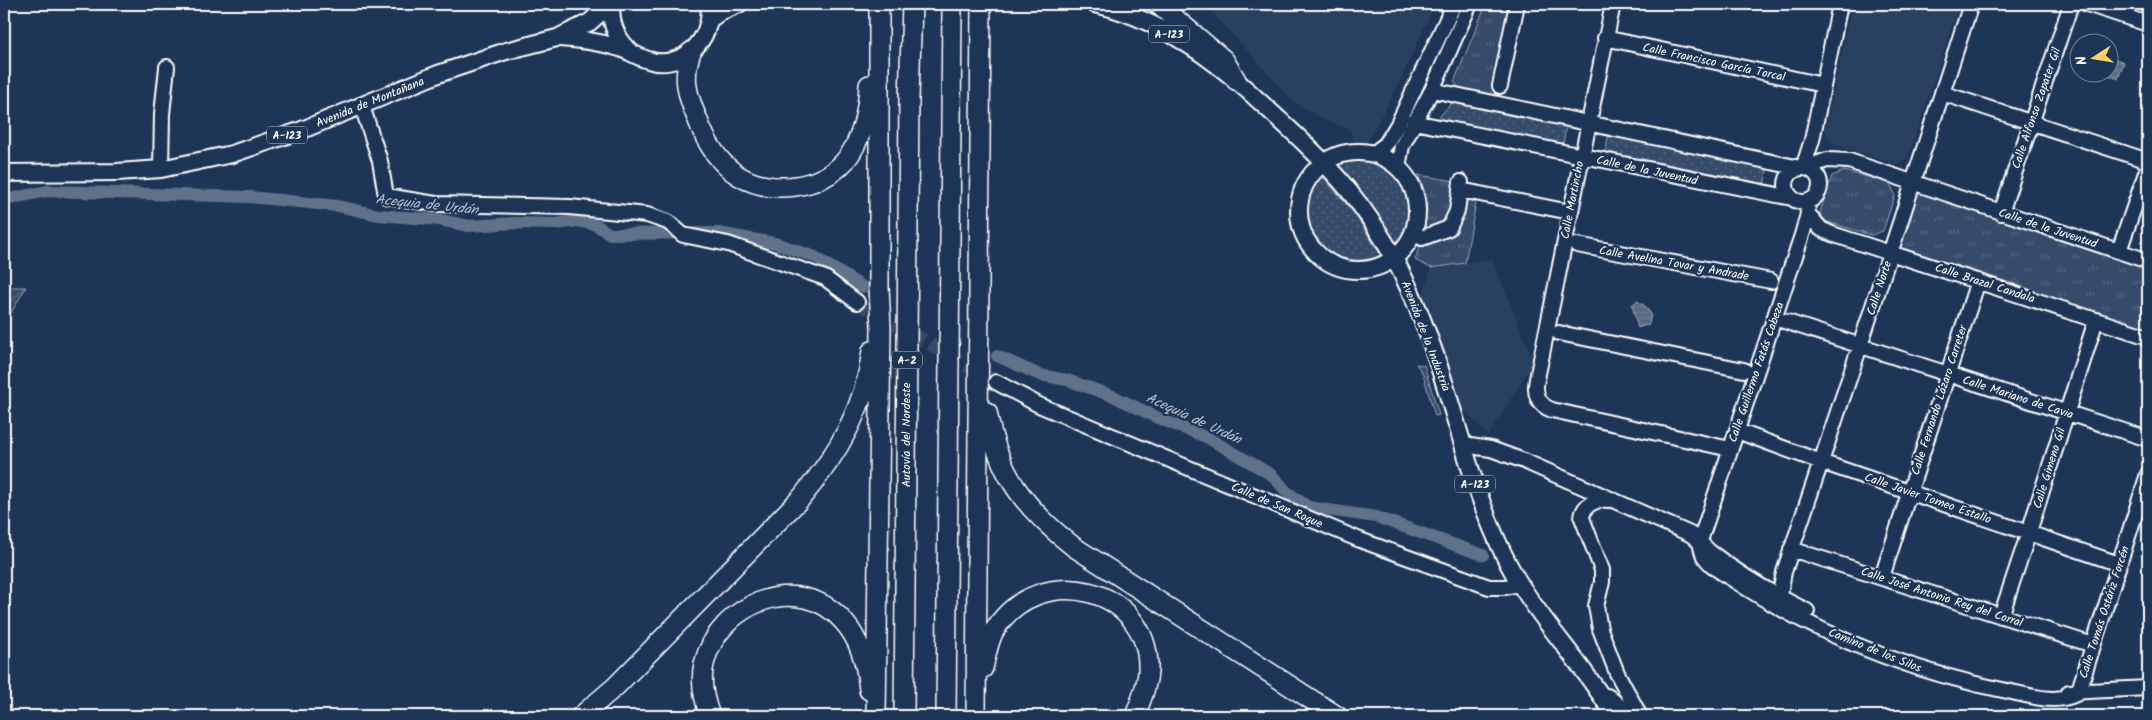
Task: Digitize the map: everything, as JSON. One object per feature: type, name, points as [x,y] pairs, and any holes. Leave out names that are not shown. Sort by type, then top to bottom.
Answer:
[{"type":"highway","name":"Autovía del Nordeste","points":[[904,716],[908,119],[912,4]]},
{"type":"highway","points":[[946,716],[952,4]]},
{"type":"highway","points":[[976,708],[981,4]]},
{"type":"highway","points":[[1158,4],[1224,60],[1236,80]]},
{"type":"highway","points":[[691,52],[685,76],[686,89],[702,130],[711,147],[723,162],[739,176],[755,182],[786,187],[804,184],[833,171],[853,150],[865,115],[871,38],[879,11]]},
{"type":"highway","points":[[874,716],[881,348],[879,287],[879,11]]},
{"type":"highway","points":[[581,716],[616,686],[801,498],[836,453],[849,429],[864,390],[870,365],[879,287]]},
{"type":"highway","points":[[980,337],[985,403],[997,452],[1006,474],[1020,496],[1036,514],[1074,547],[1337,716]]},
{"type":"highway","points":[[976,708],[993,632],[1004,618],[1026,599],[1040,593],[1066,588],[1091,592],[1109,600],[1129,617],[1137,629],[1143,641],[1148,672],[1146,686],[1135,716]]},
{"type":"highway","points":[[710,716],[703,684],[704,665],[718,632],[734,615],[755,602],[791,597],[801,598],[826,607],[845,623],[859,648],[864,662],[874,716]]},
{"type":"main road","name":"A-123","points":[[557,38],[590,22],[611,4]]},
{"type":"main road","name":"A-123","points":[[611,4],[612,22],[616,34],[630,52]]},
{"type":"main road","points":[[691,52],[703,37],[709,12],[720,12],[739,4]]},
{"type":"main road","name":"Avenida de la Industria","points":[[1094,4],[1132,16],[1155,27],[1236,80],[1323,162],[1362,207],[1394,258],[1421,315],[1436,355],[1463,445],[1493,530],[1519,584],[1543,619],[1598,688],[1614,716]]},
{"type":"main road","name":"A-123","points":[[557,38],[595,42],[630,52],[651,62],[666,62],[691,52]]},
{"type":"main road","name":"Avenida de Montañana","points":[[4,173],[117,172],[161,169],[232,154],[362,106],[477,60],[533,43],[557,38]]},
{"type":"main road","points":[[1350,152],[1374,154],[1387,159],[1406,176],[1414,191],[1418,214],[1417,224],[1411,239],[1389,263],[1376,268],[1342,269],[1324,260],[1310,246],[1302,228],[1300,203],[1308,180],[1323,162],[1336,155],[1350,152]]},
{"type":"main road","name":"Avenida de la Industria","points":[[1598,688],[1630,716]]},
{"type":"street","points":[[1374,154],[1386,144],[1394,131],[1454,4]]},
{"type":"street","points":[[1398,167],[1400,151],[1432,90],[1470,4]]},
{"type":"street","points":[[1500,86],[1517,4]]},
{"type":"street","name":"Calle Martincho","points":[[1612,4],[1536,379],[1537,397],[1544,407],[1552,410],[1730,449]]},
{"type":"street","points":[[1802,235],[1821,229],[1808,208],[1792,198],[1787,190],[1787,181],[1792,173],[1802,168],[1812,140],[1838,4]]},
{"type":"street","name":"Calle Norte","points":[[1779,602],[1784,572],[1791,549],[1860,346],[1971,4]]},
{"type":"street","name":"Calle Alfonso Zapater Gil","points":[[2001,213],[2072,4]]},
{"type":"street","points":[[2087,4],[2148,24]]},
{"type":"street","points":[[1443,30],[1450,51]]},
{"type":"street","name":"Calle Francisco García Torcal","points":[[1605,38],[1823,85]]},
{"type":"street","points":[[161,169],[162,114],[167,67]]},
{"type":"street","name":"Calle de la Juventud","points":[[1432,90],[1588,125],[1802,168],[1819,162],[1841,160],[2148,261]]},
{"type":"street","points":[[1942,94],[2148,161]]},
{"type":"street","points":[[362,106],[380,161],[386,196],[436,204],[570,207],[647,216],[668,222],[683,235],[728,244],[825,278],[858,302]]},
{"type":"street","name":"Calle de la Juventud","points":[[1414,122],[1792,198]]},
{"type":"street","points":[[2118,251],[2148,167]]},
{"type":"street","points":[[1802,168],[1816,174],[1821,186],[1818,195],[1808,208]]},
{"type":"street","points":[[1422,238],[1449,228],[1457,211],[1460,186],[1570,212]]},
{"type":"street","name":"Calle Guillermo Fatás Cabeza","points":[[1700,541],[1802,235],[1808,208]]},
{"type":"street","name":"Calle Brazal Candala","points":[[1821,229],[2148,337]]},
{"type":"street","name":"Calle Avelina Tovar y Andrade","points":[[1577,245],[1771,281]]},
{"type":"street","name":"Calle Fernando Lázaro Carreter","points":[[1882,577],[1978,281]]},
{"type":"street","name":"Calle Mariano de Cavia","points":[[1775,318],[2148,439]]},
{"type":"street","name":"Calle Gimeno Gil","points":[[2001,616],[2096,320]]},
{"type":"street","points":[[1559,333],[1744,370]]},
{"type":"street","name":"Calle de San Roque","points":[[996,382],[1039,405],[1360,540],[1489,587],[1505,587],[1519,584]]},
{"type":"street","name":"Calle Javier Tomeo Estallo","points":[[1737,431],[1821,462],[2119,564]]},
{"type":"street","name":"Camino de los Silos","points":[[1463,445],[1498,451],[1690,534],[1710,552],[1764,587],[1779,602]]},
{"type":"street","name":"Calle Tomás Ostáriz Forcén","points":[[2078,693],[2148,474]]},
{"type":"street","points":[[1609,500],[1601,499],[1592,502],[1583,511],[1582,518],[1602,570],[1602,582],[1596,606],[1600,629],[1617,673],[1640,716]]},
{"type":"street","name":"Camino de los Silos","points":[[1700,541],[1704,557],[1715,567],[1873,652],[1912,667],[1953,679],[2055,700],[2069,698],[2078,693],[2148,688]]},
{"type":"street","name":"Calle José Antonio Rey del Corral","points":[[1791,549],[2093,645]]},
{"type":"street","points":[[1764,587],[1784,572]]},
{"type":"shaded area","points":[[1205,4],[1435,4],[1401,79],[1367,143],[1355,143],[1350,129],[1324,120],[1292,100]]},
{"type":"shaded area","points":[[1852,4],[1959,4],[1908,158],[1896,164],[1833,144],[1825,132]]},
{"type":"shaded area","points":[[2120,61],[2124,62],[2120,73]]},
{"type":"shaded area","points":[[1492,259],[1534,361],[1488,436],[1463,408],[1423,295],[1431,268]]},
{"type":"shaded area","points":[[1637,301],[1644,305],[1651,314],[1649,324],[1638,328],[1632,305]]},
{"type":"green space","points":[[1486,4],[1517,4],[1498,97],[1459,87],[1454,82]]},
{"type":"green space","points":[[1457,97],[1568,119],[1561,152],[1432,125]]},
{"type":"green space","points":[[1609,133],[1768,165],[1763,190],[1604,158]]},
{"type":"green space","points":[[1350,159],[1368,161],[1384,166],[1396,174],[1405,185],[1410,198],[1411,212],[1408,228],[1401,245],[1397,245],[1370,204],[1338,165],[1340,162]]},
{"type":"green space","points":[[1844,171],[1890,183],[1895,195],[1883,231],[1871,235],[1822,220],[1820,212],[1832,176]]},
{"type":"green space","points":[[1418,175],[1479,185],[1465,263],[1431,268],[1415,260],[1425,227],[1427,207],[1423,186]]},
{"type":"green space","points":[[1319,176],[1322,176],[1354,213],[1382,257],[1381,261],[1360,265],[1342,263],[1327,256],[1315,244],[1308,229],[1305,212],[1309,194]]},
{"type":"green space","points":[[1917,191],[2119,251],[2148,262],[2148,331],[1900,247]]},
{"type":"green space","points":[[4,287],[26,287],[4,325]]},
{"type":"green space","points":[[1416,364],[1424,365],[1439,415],[1435,416],[1423,374]]},
{"type":"waterway","name":"Acequia de Urdán","points":[[4,200],[47,191],[250,197],[338,206],[378,215],[440,220],[469,226],[515,223],[555,224],[577,221],[596,225],[610,234],[718,233],[775,243],[815,257],[863,287]]},
{"type":"waterway","name":"Acequia de Urdán","points":[[997,356],[1040,375],[1067,380],[1113,396],[1160,419],[1208,438],[1272,475],[1287,492],[1308,507],[1376,517],[1483,555]]},
{"type":"tunnel","points":[[857,302],[996,382]]}]
